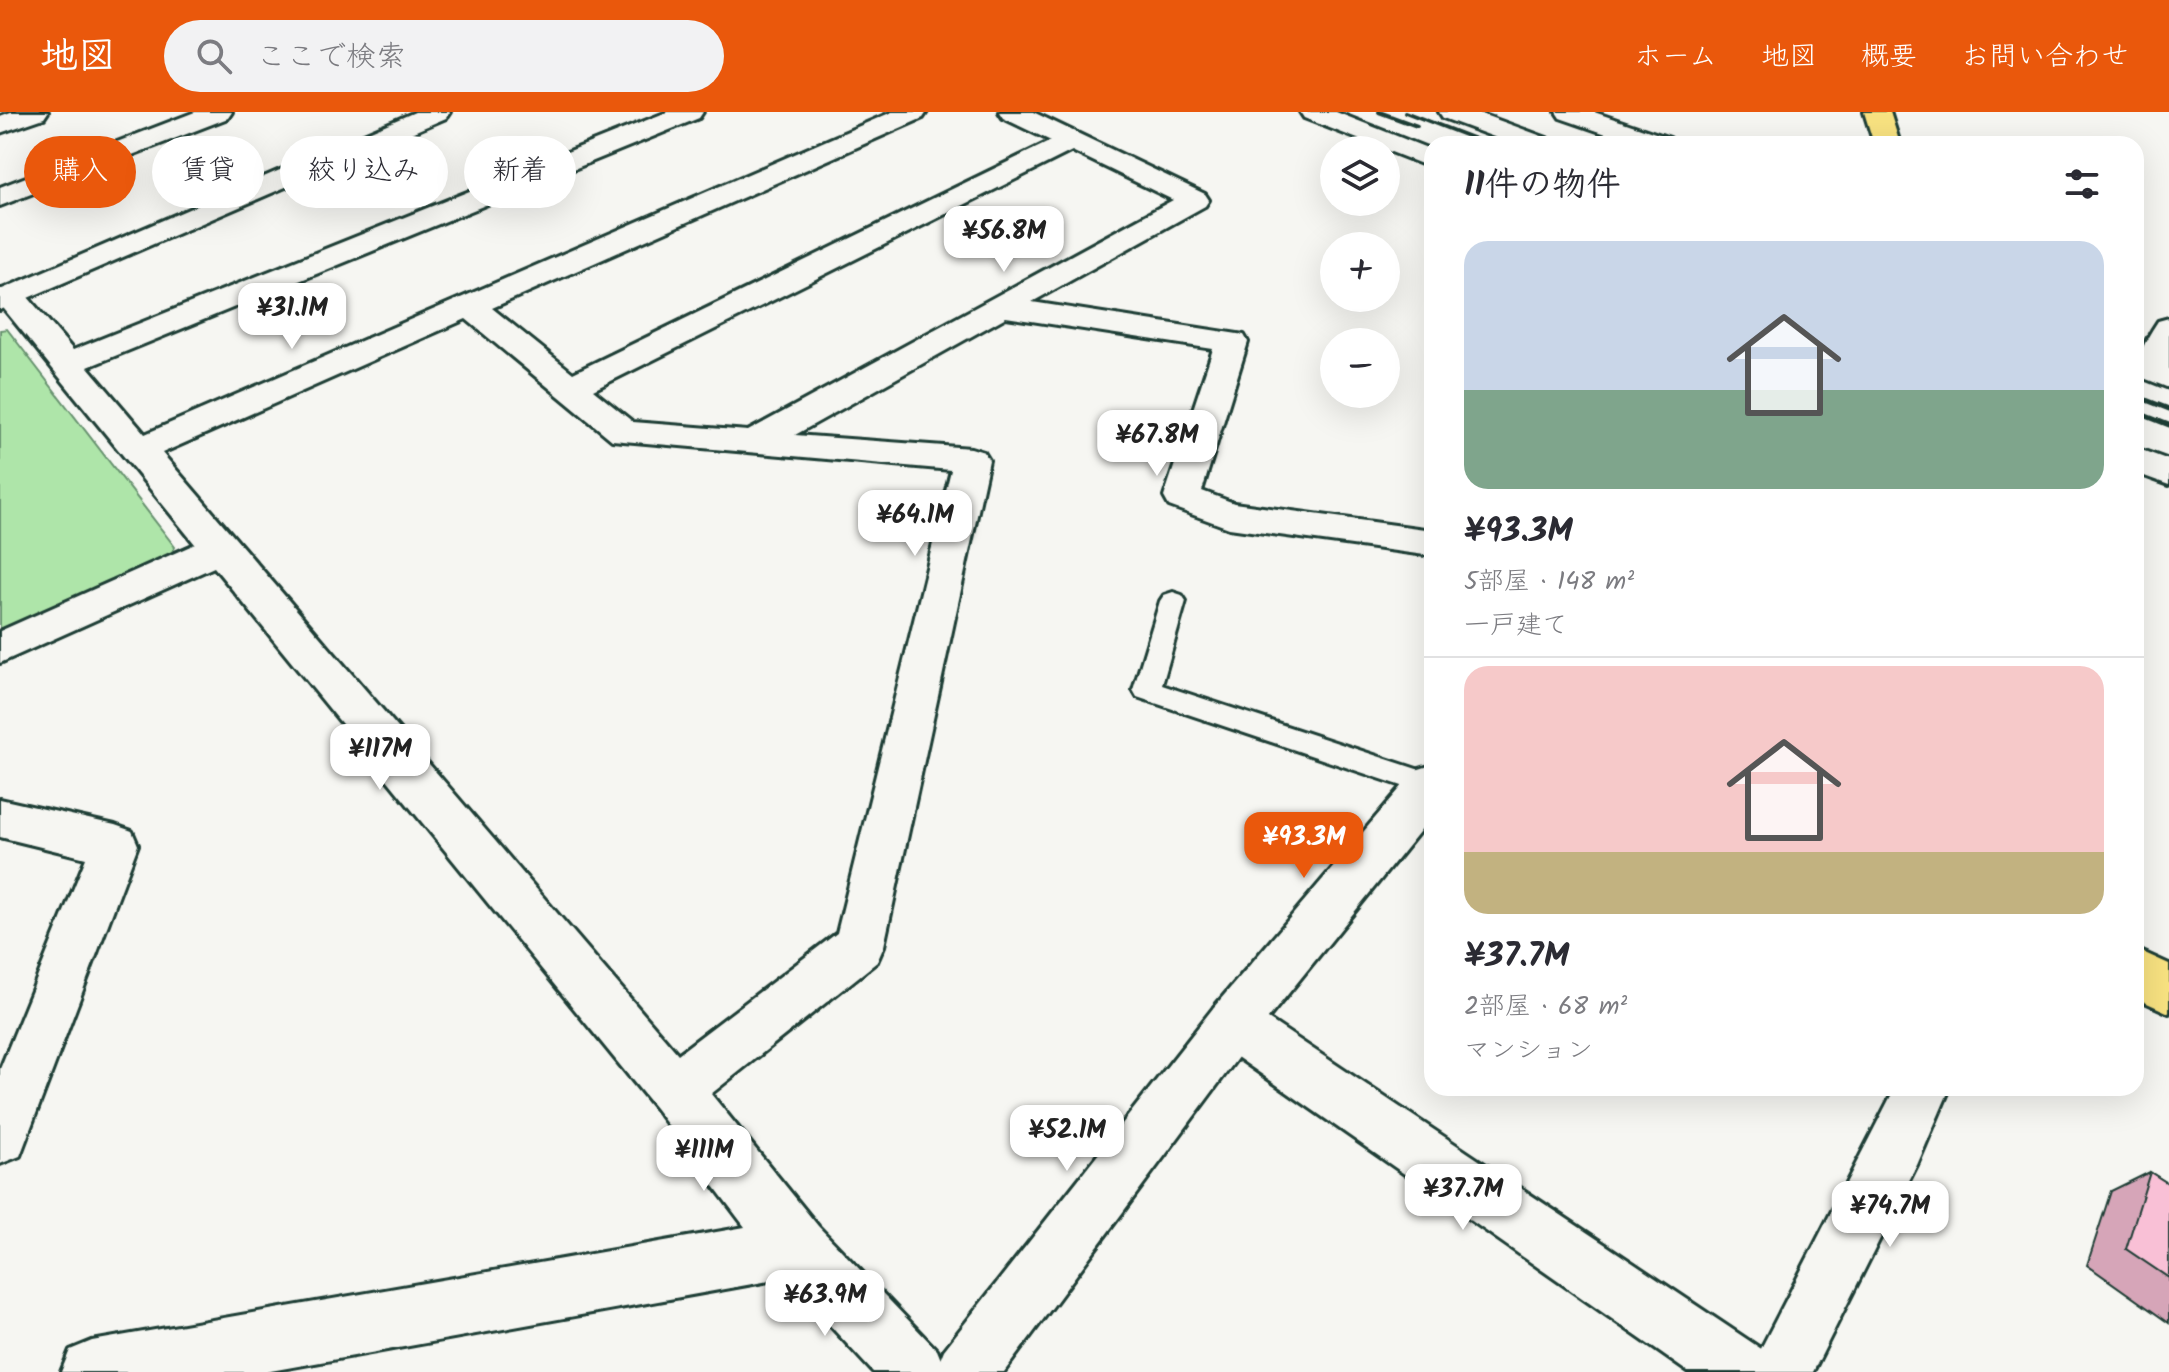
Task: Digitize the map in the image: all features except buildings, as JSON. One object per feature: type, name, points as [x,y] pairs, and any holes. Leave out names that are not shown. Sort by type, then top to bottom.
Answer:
[{"type":"main road","points":[[1877,112],[1884,136]]},
{"type":"main road","points":[[2144,976],[2169,990]]},
{"type":"street","points":[[0,125],[35,112]]},
{"type":"street","points":[[0,197],[219,112]]},
{"type":"street","points":[[437,112],[3,294],[66,364],[674,1090],[797,1247],[915,1372]]},
{"type":"street","points":[[66,364],[690,112]]},
{"type":"street","points":[[138,450],[914,112]]},
{"type":"street","points":[[755,442],[1195,200],[1012,112]]},
{"type":"street","points":[[1313,112],[1424,157]]},
{"type":"street","points":[[1452,112],[1516,136]]},
{"type":"street","points":[[1569,112],[1638,136]]},
{"type":"street","points":[[570,388],[1071,141]]},
{"type":"street","points":[[469,305],[624,432],[971,460],[859,946],[674,1090]]},
{"type":"street","points":[[1001,307],[1232,342],[1182,497],[1229,515],[1424,542]]},
{"type":"street","points":[[2152,372],[2162,321]]},
{"type":"street","points":[[2144,463],[2169,473]]},
{"type":"street","points":[[0,648],[220,548]]},
{"type":"street","points":[[966,1372],[1232,1024],[1424,794]]},
{"type":"street","points":[[0,818],[115,845],[0,1137]]},
{"type":"street","points":[[1232,1024],[1741,1372]]},
{"type":"street","points":[[1780,1372],[1919,1096]]},
{"type":"street","points":[[92,1372],[797,1247]]},
{"type":"lane","points":[[1173,601],[1147,690],[1424,781]]},
{"type":"green space","points":[[7,329],[175,547],[167,560],[0,632],[0,330]]},
{"type":"railway","points":[[1379,112],[1417,126]]},
{"type":"railway","points":[[1405,112],[1467,136]]},
{"type":"railway","points":[[2144,399],[2169,409]]},
{"type":"railway","points":[[2144,415],[2169,425]]}]
